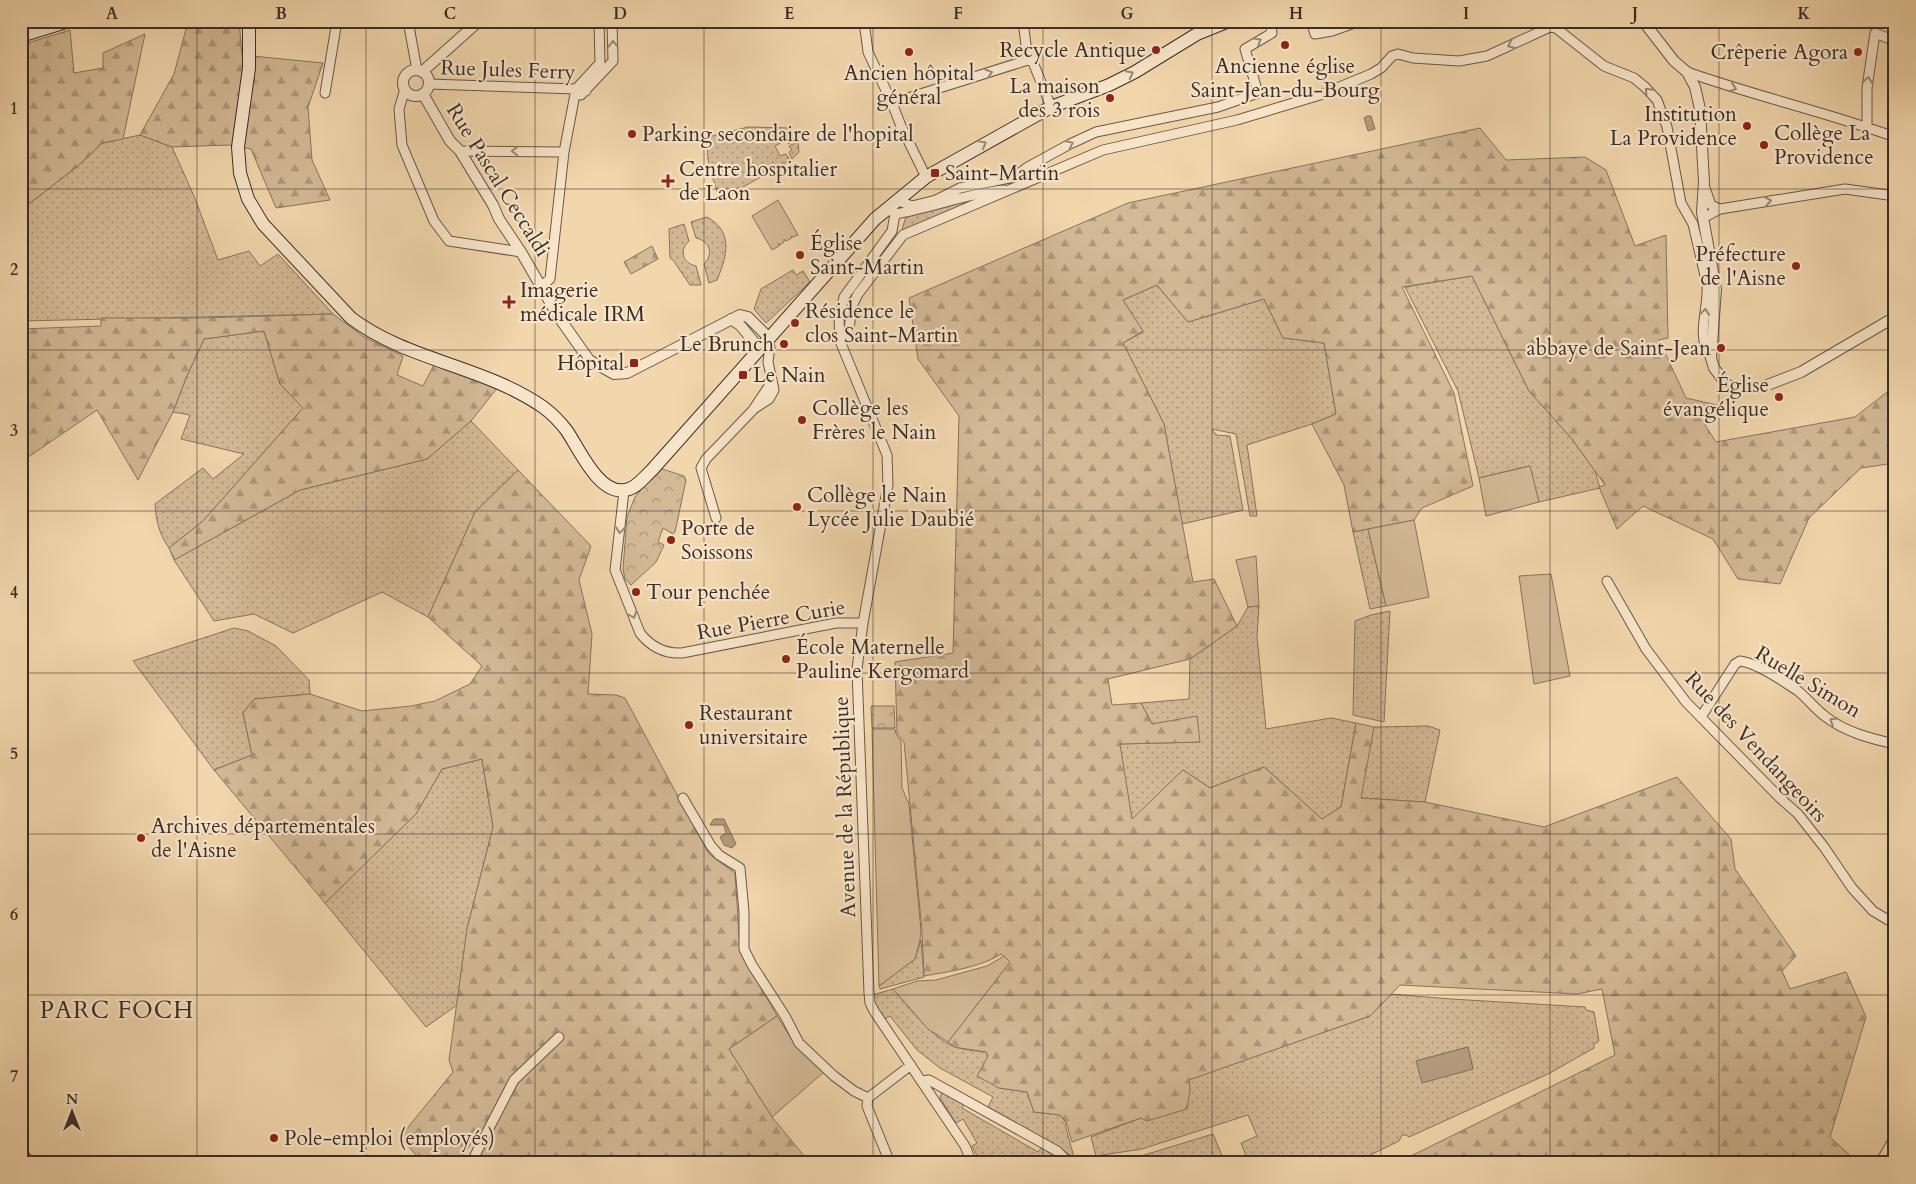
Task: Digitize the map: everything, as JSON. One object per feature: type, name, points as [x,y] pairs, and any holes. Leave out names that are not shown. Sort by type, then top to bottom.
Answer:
[{"type":"main road","points":[[21,36],[69,21]]},
{"type":"main road","points":[[247,21],[249,25],[249,68],[238,146],[240,173],[248,199],[263,224],[338,306],[365,329],[391,343],[516,391],[544,408],[566,430],[599,480],[611,488],[624,491],[636,485],[652,470],[762,344],[893,207],[926,177],[1051,107],[1109,85],[1135,72],[1214,23],[1229,21]]},
{"type":"main road","points":[[21,1154],[29,1163]]},
{"type":"street","points":[[325,93],[337,21]]},
{"type":"street","points":[[408,21],[419,71]]},
{"type":"street","points":[[419,71],[479,21]]},
{"type":"street","points":[[541,286],[550,279],[564,152],[576,89],[600,63],[599,21]]},
{"type":"street","points":[[574,101],[613,62],[612,21]]},
{"type":"street","points":[[864,21],[868,52],[892,103],[900,126],[926,177]]},
{"type":"street","points":[[1023,21],[1026,45],[1051,107]]},
{"type":"street","points":[[893,207],[912,206],[936,200],[960,188],[1014,177],[1045,158],[1096,132],[1218,107],[1258,93],[1245,49],[1272,33],[1270,21]]},
{"type":"street","points":[[1311,21],[1315,34],[1332,31],[1360,21]]},
{"type":"street","points":[[1643,21],[1674,62],[1687,72],[1736,90],[1812,110],[1893,136],[1895,118]]},
{"type":"street","points":[[1867,127],[1867,88],[1875,33],[1893,39],[1895,22]]},
{"type":"street","points":[[840,340],[848,337],[852,306],[858,294],[903,235],[1103,150],[1118,145],[1237,120],[1320,95],[1371,74],[1381,68],[1392,56],[1398,54],[1413,58],[1459,61],[1486,56],[1550,27],[1556,28],[1604,66],[1634,78],[1657,100],[1667,127],[1681,203],[1693,224],[1707,284],[1702,339],[1714,368],[1727,385],[1734,388],[1762,388],[1801,372],[1895,317]]},
{"type":"street","points":[[892,103],[1031,60]]},
{"type":"street","points":[[404,89],[411,95],[419,96],[423,94],[429,84],[427,77],[419,71],[412,71],[405,76],[403,81],[404,89],[399,109],[402,145],[434,221],[448,241],[521,252]]},
{"type":"street","points":[[1687,72],[1695,87],[1700,110],[1704,182],[1703,218],[1716,289],[1711,358]]},
{"type":"street","name":"Rue Jules Ferry","points":[[429,84],[576,89],[586,91]]},
{"type":"street","name":"Rue Pascal Ceccaldi","points":[[423,94],[450,141],[460,150],[494,204],[499,219],[521,252],[558,316],[590,360],[614,374],[628,374],[731,319],[762,344]]},
{"type":"street","points":[[460,150],[564,152]]},
{"type":"street","points":[[1704,182],[1711,205],[1720,209]]},
{"type":"street","points":[[893,207],[939,205],[986,192],[1014,188]]},
{"type":"street","points":[[1703,218],[1720,209],[1845,188],[1895,196]]},
{"type":"street","name":"Avenue de la République","points":[[893,207],[892,231],[844,297],[839,318],[840,340],[887,455],[888,484],[863,623],[857,668],[869,993],[870,1003],[874,1011],[965,1146],[972,1163]]},
{"type":"street","points":[[716,518],[701,468],[706,459],[753,410],[769,400],[774,390],[762,344]]},
{"type":"street","points":[[762,344],[770,347],[768,362]]},
{"type":"street","name":"Rue Pierre Curie","points":[[624,491],[615,570],[640,633],[645,640],[657,649],[673,654],[836,623],[863,623]]},
{"type":"street","name":"Rue des Vendangeoirs","points":[[1607,581],[1646,649],[1686,702],[1798,814],[1852,888],[1873,911],[1895,925]]},
{"type":"street","name":"Ruelle Simon","points":[[1701,717],[1735,664],[1740,661],[1749,662],[1798,691],[1827,718],[1839,726],[1877,740],[1895,744]]},
{"type":"street","points":[[684,798],[711,846],[719,855],[740,868],[744,912],[744,949],[752,965],[785,1016],[799,1043],[854,1092],[868,1098]]},
{"type":"street","points":[[471,1163],[514,1080],[559,1037]]},
{"type":"street","points":[[890,1163],[867,1106],[868,1098],[911,1065]]},
{"type":"street","points":[[921,1081],[929,1080],[976,1105],[1057,1151],[1068,1163]]},
{"type":"street","points":[[1880,1163],[1895,1137]]},
{"type":"green space","points":[[21,21],[45,21],[21,29]]},
{"type":"green space","points":[[239,21],[242,55],[323,63],[308,107],[312,160],[330,200],[276,208],[251,149],[229,145],[172,147],[140,135],[174,74],[186,29]]},
{"type":"green space","points":[[70,30],[74,73],[103,68],[103,53],[145,34],[123,139],[102,143],[79,165],[21,210],[21,45]]},
{"type":"green space","points":[[748,127],[789,128],[797,140],[788,144],[786,140],[775,146],[780,156],[786,154],[790,160],[724,198],[718,194],[711,172],[708,156],[709,142],[712,136]]},
{"type":"green space","points":[[1480,128],[1506,160],[1585,157],[1606,170],[1635,246],[1666,235],[1668,338],[1659,340],[1686,398],[1735,409],[1705,425],[1716,442],[1855,417],[1895,386],[1895,463],[1861,468],[1809,518],[1780,584],[1738,579],[1713,539],[1643,506],[1617,529],[1599,487],[1605,485],[1572,439],[1529,391],[1472,276],[1402,287],[1454,393],[1473,486],[1422,508],[1414,520],[1353,532],[1344,485],[1312,424],[1336,414],[1324,343],[1283,338],[1264,299],[1188,322],[1157,285],[1123,300],[1143,331],[1123,343],[1164,424],[1193,582],[1214,579],[1237,626],[1190,659],[1108,679],[1112,705],[1141,703],[1152,724],[1197,716],[1200,742],[1120,744],[1132,819],[1183,770],[1210,788],[1264,767],[1322,819],[1341,807],[1356,723],[1374,727],[1361,798],[1425,802],[1544,827],[1677,777],[1731,839],[1735,869],[1796,956],[1782,971],[1790,989],[1846,972],[1866,1017],[1830,1137],[1858,1163],[1413,1163],[1411,1156],[1615,1055],[1602,989],[1577,994],[1400,985],[1370,1016],[1189,1080],[1190,1090],[1187,1109],[1147,1121],[1141,1118],[1072,1142],[1066,1122],[1060,1115],[1034,1112],[1027,1092],[999,1088],[977,1076],[988,1056],[986,1052],[954,1047],[948,1042],[1010,962],[1001,954],[974,966],[924,976],[922,931],[904,742],[897,733],[895,662],[953,653],[959,416],[918,359],[909,298],[1128,203]]},
{"type":"green space","points":[[140,135],[172,147],[194,196],[218,260],[249,251],[260,266],[278,254],[333,314],[21,321],[21,210],[79,165],[102,143]]},
{"type":"green space","points":[[798,142],[799,152],[792,159],[789,152],[792,150],[789,146]]},
{"type":"green space","points":[[989,193],[990,196],[905,232],[902,230],[906,216]]},
{"type":"green space","points":[[778,200],[798,235],[791,236],[792,238],[786,241],[784,239],[784,242],[780,245],[778,243],[779,246],[772,250],[752,216]]},
{"type":"green space","points":[[707,217],[716,223],[721,230],[725,237],[726,245],[717,280],[709,283],[704,264],[709,256],[709,248],[705,242],[696,238],[691,222]]},
{"type":"green space","points":[[684,224],[689,241],[684,248],[684,256],[688,262],[696,266],[701,285],[690,285],[670,258],[669,229]]},
{"type":"green space","points":[[652,246],[658,259],[631,274],[624,262]]},
{"type":"green space","points":[[793,270],[796,275],[803,271],[810,282],[766,323],[754,309],[761,289]]},
{"type":"green space","points":[[1472,276],[1529,391],[1572,439],[1595,471],[1600,488],[1539,502],[1529,466],[1479,478],[1458,391],[1405,287]]},
{"type":"green space","points":[[1157,285],[1188,322],[1264,299],[1283,338],[1324,343],[1336,414],[1312,424],[1247,445],[1257,516],[1250,516],[1236,434],[1212,429],[1216,435],[1230,436],[1243,510],[1182,524],[1164,424],[1123,343],[1143,332],[1123,300]]},
{"type":"green space","points":[[333,314],[364,337],[403,356],[397,375],[423,386],[434,365],[498,387],[471,421],[427,459],[300,490],[174,560],[169,548],[203,521],[303,408],[280,384],[264,331],[204,339],[173,412],[138,480],[97,410],[21,462],[21,329],[101,326],[101,318],[200,318]]},
{"type":"green space","points":[[264,331],[280,384],[303,408],[203,521],[169,548],[159,527],[155,504],[203,468],[213,479],[244,454],[181,439],[190,415],[173,412],[186,378],[204,339]]},
{"type":"green space","points":[[471,421],[518,470],[475,512],[428,617],[382,592],[293,633],[254,614],[214,621],[174,560],[300,490],[427,459]]},
{"type":"green space","points":[[1530,466],[1539,502],[1486,516],[1479,478]]},
{"type":"green space","points":[[659,468],[684,476],[686,480],[675,532],[673,534],[663,528],[658,542],[664,545],[656,562],[631,585],[625,579],[623,569],[627,517],[635,497]]},
{"type":"green space","points":[[518,470],[591,546],[579,580],[592,634],[588,694],[616,695],[625,698],[709,854],[735,873],[740,950],[777,1016],[729,1049],[772,1117],[810,1163],[487,1163],[472,1142],[458,1163],[423,1163],[400,1137],[453,1072],[449,1060],[467,929],[493,827],[482,759],[442,769],[416,814],[325,903],[214,770],[252,755],[243,713],[254,699],[310,694],[362,711],[411,706],[435,701],[470,684],[482,666],[428,617],[475,512]]},
{"type":"green space","points":[[1414,520],[1429,597],[1386,606],[1368,529]]},
{"type":"green space","points":[[1368,529],[1386,606],[1370,609],[1353,532]]},
{"type":"green space","points":[[1256,556],[1259,606],[1248,607],[1236,560]]},
{"type":"green space","points":[[1551,574],[1570,676],[1534,684],[1519,576]]},
{"type":"green space","points":[[1259,606],[1257,636],[1266,729],[1331,718],[1356,723],[1341,807],[1322,819],[1264,767],[1210,788],[1183,770],[1132,820],[1119,744],[1200,742],[1152,724],[1141,703],[1189,699],[1190,659],[1237,626],[1248,607]]},
{"type":"green space","points":[[1390,611],[1384,722],[1353,715],[1355,621]]},
{"type":"green space","points":[[234,628],[248,631],[276,646],[309,680],[310,694],[254,699],[243,713],[252,755],[214,770],[133,661]]},
{"type":"green space","points":[[871,706],[894,706],[895,728],[872,728]]},
{"type":"green space","points":[[1428,726],[1440,730],[1425,802],[1360,798],[1374,727]]},
{"type":"green space","points":[[872,729],[895,729],[901,741],[902,788],[909,804],[921,930],[915,959],[879,986]]},
{"type":"green space","points":[[482,759],[493,827],[467,929],[457,1005],[426,1027],[325,903],[416,814],[442,769]]},
{"type":"green space","points":[[921,940],[924,977],[880,989],[879,986],[915,959]]},
{"type":"green space","points":[[1004,956],[1010,962],[948,1042],[928,1029],[893,989],[917,981],[936,980],[987,966]]},
{"type":"green space","points":[[893,989],[930,1030],[947,1043],[963,1049],[986,1052],[999,1088],[1027,1092],[1034,1112],[1060,1115],[1067,1124],[1065,1125],[1074,1157],[988,1107],[993,1097],[940,1068],[917,1050],[890,1016],[883,1020],[875,1006],[872,995]]},
{"type":"green space","points":[[1391,994],[1585,1007],[1586,1010],[1594,1012],[1599,1041],[1594,1044],[1594,1048],[1548,1074],[1409,1137],[1402,1135],[1399,1141],[1354,1163],[1249,1163],[1241,1143],[1257,1136],[1248,1115],[1142,1149],[1096,1156],[1091,1137],[1141,1118],[1190,1090],[1188,1080],[1370,1016]],"holes":[[[1468,1047],[1473,1069],[1416,1061]]]},
{"type":"green space","points":[[777,1016],[796,1046],[824,1072],[772,1117],[729,1049]]},
{"type":"green space","points":[[942,1092],[964,1103],[962,1108],[1038,1152],[1042,1147],[1061,1163],[989,1163],[987,1157],[979,1159],[972,1146],[977,1143],[963,1119],[956,1123],[940,1098]]},
{"type":"green space","points":[[1213,1134],[1225,1163],[1118,1163]]},
{"type":"shaded area","points":[[1371,116],[1375,129],[1368,131],[1364,118]]},
{"type":"shaded area","points":[[714,819],[724,819],[736,844],[732,848],[724,845],[720,837],[726,833],[724,825],[710,825]]},
{"type":"shaded area","points":[[1468,1047],[1473,1069],[1422,1083],[1416,1061]]},
{"type":"place","name":"Ancienne église Saint-Jean-du-Bourg","points":[[1285,45]]},
{"type":"place","name":"Recycle Antique","points":[[1156,50]]},
{"type":"place","name":"Ancien hôpital général","points":[[909,52]]},
{"type":"place","name":"Crêperie Agora","points":[[1858,52]]},
{"type":"place","name":"La maison des 3 rois","points":[[1110,98]]},
{"type":"place","name":"Institution La Providence","points":[[1747,126]]},
{"type":"place","name":"Parking secondaire de l'hopital","points":[[632,134]]},
{"type":"place","name":"Collège La Providence","points":[[1764,145]]},
{"type":"place","name":"Saint-Martin","points":[[935,173]]},
{"type":"place","name":"Centre hospitalier de Laon","points":[[668,181]]},
{"type":"place","name":"Église Saint-Martin","points":[[800,255]]},
{"type":"place","name":"Préfecture de l'Aisne","points":[[1796,266]]},
{"type":"place","name":"Imagerie médicale IRM","points":[[509,302]]},
{"type":"place","name":"Résidence le clos Saint-Martin","points":[[795,323]]},
{"type":"place","name":"Le Brunch","points":[[784,344]]},
{"type":"place","name":"abbaye de Saint-Jean","points":[[1721,348]]},
{"type":"place","name":"Hôpital","points":[[634,363]]},
{"type":"place","name":"Le Nain","points":[[743,375]]},
{"type":"place","name":"Église évangélique","points":[[1779,397]]},
{"type":"place","name":"Collège les Frères le Nain","points":[[802,420]]},
{"type":"place","name":"Collège le Nain Lycée Julie Daubié","points":[[797,507]]},
{"type":"place","name":"Porte de Soissons","points":[[671,540]]},
{"type":"place","name":"Tour penchée","points":[[636,592]]},
{"type":"place","name":"École Maternelle Pauline Kergomard","points":[[786,659]]},
{"type":"place","name":"Restaurant universitaire","points":[[689,725]]},
{"type":"place","name":"Archives départementales de l'Aisne","points":[[141,838]]},
{"type":"place","name":"Pole-emploi (employés)","points":[[274,1138]]},
{"type":"district","name":"PARC FOCH","points":[[117,1010]]}]
